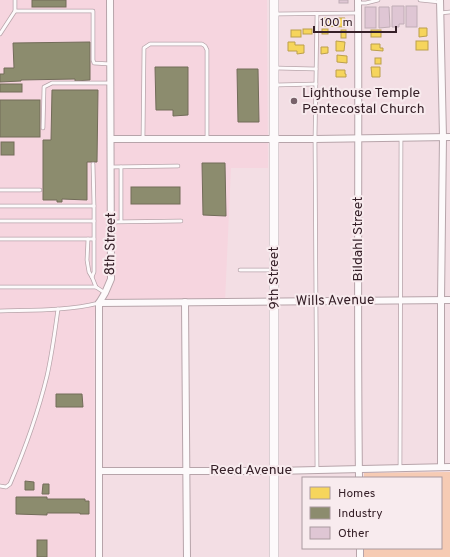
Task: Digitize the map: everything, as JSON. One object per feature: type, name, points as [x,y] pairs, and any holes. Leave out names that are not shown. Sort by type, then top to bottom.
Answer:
[{"type":"street","name":"8th Street","points":[[99,557],[100,303],[111,279],[110,0]]},
{"type":"street","name":"9th Street","points":[[274,0],[274,557]]},
{"type":"street","points":[[440,1],[443,137],[441,468]]},
{"type":"street","name":"Bildahl Street","points":[[358,2],[359,477]]},
{"type":"street","points":[[111,139],[316,139],[450,137]]},
{"type":"street","name":"Wills Avenue","points":[[100,303],[450,300]]},
{"type":"street","points":[[185,302],[187,557]]},
{"type":"street","name":"Reed Avenue","points":[[99,471],[274,471],[450,467]]},
{"type":"lane","points":[[0,34],[15,11],[15,0]]},
{"type":"lane","points":[[358,2],[366,4],[378,0]]},
{"type":"lane","points":[[420,0],[440,1]]},
{"type":"lane","points":[[15,11],[93,11],[93,60],[94,63],[110,64]]},
{"type":"lane","points":[[440,13],[450,12]]},
{"type":"lane","points":[[274,14],[358,13]]},
{"type":"lane","points":[[317,14],[317,470]]},
{"type":"lane","points":[[143,139],[144,48],[150,44],[202,44],[205,46],[207,50],[207,139]]},
{"type":"lane","points":[[274,68],[316,69]]},
{"type":"lane","points":[[43,128],[44,87],[52,83],[110,83]]},
{"type":"lane","points":[[274,85],[316,84]]},
{"type":"lane","points":[[400,468],[401,138]]},
{"type":"lane","points":[[92,277],[94,272],[93,164]]},
{"type":"lane","points":[[111,167],[178,166]]},
{"type":"lane","points":[[121,167],[121,222]]},
{"type":"lane","points":[[0,190],[40,190]]},
{"type":"lane","points":[[0,206],[94,206]]},
{"type":"lane","points":[[111,222],[181,220]]},
{"type":"lane","points":[[0,221],[94,221]]},
{"type":"lane","points":[[0,239],[94,239]]},
{"type":"lane","points":[[88,239],[87,260],[89,272],[96,287],[105,294]]},
{"type":"lane","points":[[240,270],[274,270]]},
{"type":"lane","points":[[0,287],[96,287]]},
{"type":"lane","points":[[0,310],[58,309],[100,303]]},
{"type":"lane","points":[[0,486],[6,487],[10,484],[32,428],[47,376],[58,309]]},
{"type":"shaded area","points":[[0,0],[267,0],[268,168],[231,168],[225,302],[98,300],[94,323],[96,557],[0,557]]},
{"type":"shaded area","points":[[450,472],[450,557],[364,557],[364,549],[442,549],[442,477],[364,477],[364,473]]},
{"type":"building: Homes","points":[[322,18],[336,20],[336,18],[345,18],[345,27],[322,26]]},
{"type":"building: Homes","points":[[419,28],[427,28],[427,36],[419,37]]},
{"type":"building: Homes","points":[[303,29],[312,29],[312,34],[303,34]]},
{"type":"building: Homes","points":[[322,29],[328,29],[328,34],[322,34]]},
{"type":"building: Homes","points":[[291,30],[301,30],[301,37],[291,37]]},
{"type":"building: Homes","points":[[341,30],[346,30],[346,38],[341,38]]},
{"type":"building: Homes","points":[[371,30],[381,30],[381,37],[371,37]]},
{"type":"building: Homes","points":[[336,41],[345,42],[344,51],[336,51]]},
{"type":"building: Homes","points":[[416,41],[428,41],[428,50],[416,50]]},
{"type":"building: Homes","points":[[288,42],[295,42],[295,45],[304,45],[304,53],[297,54],[297,51],[288,51]]},
{"type":"building: Homes","points":[[371,44],[380,44],[380,48],[383,48],[383,51],[371,50]]},
{"type":"building: Homes","points":[[321,47],[328,47],[328,53],[321,54]]},
{"type":"building: Homes","points":[[337,55],[347,56],[347,63],[337,62]]},
{"type":"building: Homes","points":[[375,58],[381,58],[381,64],[375,64]]},
{"type":"building: Homes","points":[[371,67],[380,67],[380,77],[372,77]]},
{"type":"building: Homes","points":[[336,70],[345,70],[346,77],[336,77]]},
{"type":"building: Industry","points":[[32,0],[66,0],[66,7],[32,7]]},
{"type":"building: Industry","points":[[90,42],[90,80],[21,80],[0,82],[0,74],[4,74],[4,68],[14,68],[13,43]]},
{"type":"building: Industry","points":[[155,67],[188,67],[188,115],[173,116],[173,110],[156,110]]},
{"type":"building: Industry","points":[[237,69],[258,69],[259,122],[238,122]]},
{"type":"building: Industry","points":[[0,84],[22,84],[22,92],[0,92]]},
{"type":"building: Industry","points":[[52,90],[98,90],[97,162],[87,162],[87,200],[62,199],[62,202],[57,202],[57,200],[43,200],[43,140],[51,140]]},
{"type":"building: Industry","points":[[0,100],[40,100],[40,137],[0,137]]},
{"type":"building: Industry","points":[[1,142],[14,142],[14,155],[1,155]]},
{"type":"building: Industry","points":[[202,163],[225,163],[226,216],[203,215]]},
{"type":"building: Industry","points":[[131,187],[180,187],[180,204],[131,204]]},
{"type":"building: Industry","points":[[56,394],[82,394],[83,407],[56,407]]},
{"type":"building: Industry","points":[[25,481],[34,482],[34,490],[25,490]]},
{"type":"building: Industry","points":[[43,484],[49,484],[49,494],[42,494]]},
{"type":"building: Industry","points":[[16,497],[85,499],[85,501],[89,501],[89,514],[16,514]]},
{"type":"building: Industry","points":[[37,540],[47,540],[47,557],[37,557]]},
{"type":"building: Other","points":[[339,0],[348,0],[348,3],[339,3]]},
{"type":"building: Other","points":[[392,6],[404,6],[404,24],[399,24],[399,27],[392,27]]},
{"type":"building: Other","points":[[406,6],[417,6],[417,27],[406,27]]},
{"type":"building: Other","points":[[365,7],[376,7],[376,28],[365,28]]},
{"type":"building: Other","points":[[379,7],[389,7],[390,27],[379,28]]},
{"type":"place","name":"Lighthouse Temple Pentecostal Church","points":[[294,101]]}]
